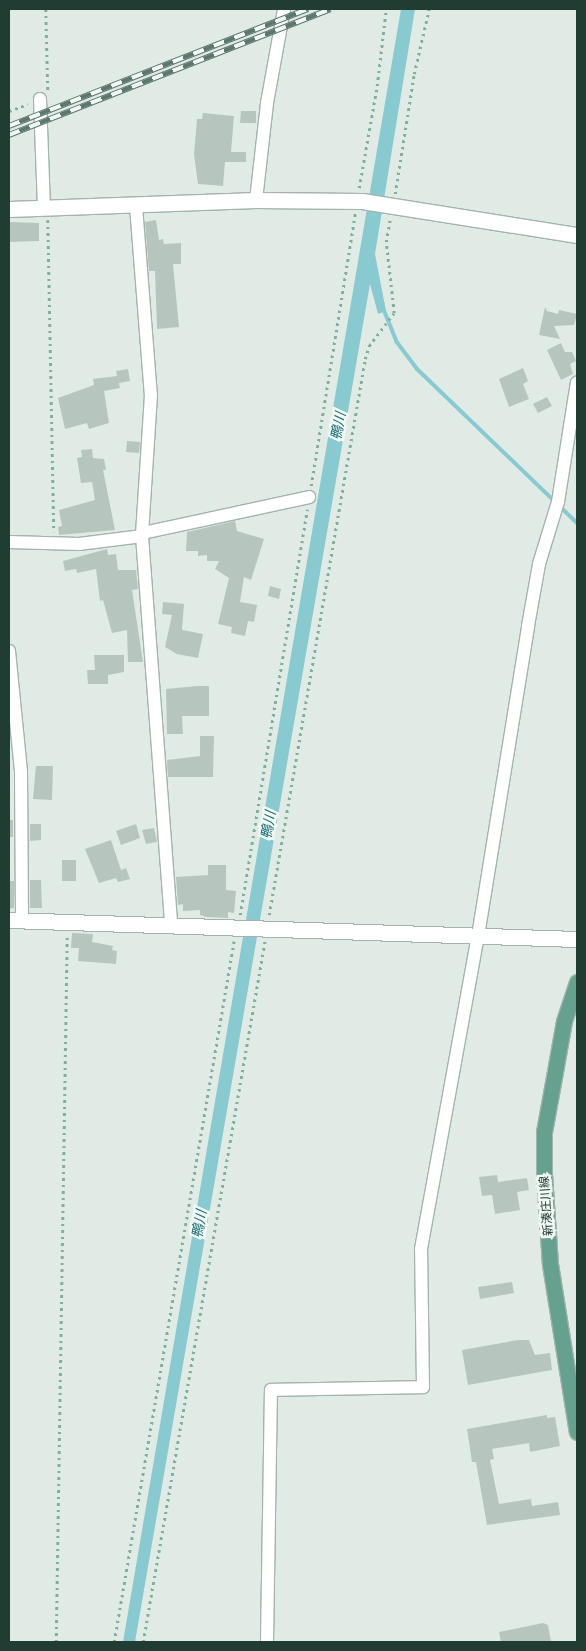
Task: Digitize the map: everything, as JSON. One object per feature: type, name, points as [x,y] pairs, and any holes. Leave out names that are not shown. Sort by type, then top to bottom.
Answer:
[{"type":"main road","name":"新湊庄川線","points":[[577,982],[564,1021],[544,1132],[544,1166],[550,1264],[577,1432]]},
{"type":"street","points":[[256,200],[267,103],[284,9]]},
{"type":"street","points":[[40,100],[46,208]]},
{"type":"street","points":[[9,209],[136,206],[256,200],[359,201],[391,204],[577,236]]},
{"type":"street","points":[[136,206],[151,395],[143,535],[171,924]]},
{"type":"street","points":[[267,1642],[271,1390],[423,1387],[421,1249],[478,936],[539,564],[558,502],[575,411],[577,382]]},
{"type":"street","points":[[9,542],[79,544],[143,535],[309,497]]},
{"type":"street","points":[[9,651],[21,772],[15,920],[577,939]]},
{"type":"path","points":[[9,112],[48,97],[46,9]]},
{"type":"path","points":[[114,1642],[238,928],[248,855],[359,201],[377,86],[386,9]]},
{"type":"path","points":[[143,1642],[364,359],[369,346],[394,313],[386,242],[414,74],[429,9]]},
{"type":"path","points":[[46,208],[54,544]]},
{"type":"path","points":[[56,1642],[67,922]]},
{"type":"water","name":"鴨川","points":[[401,9],[415,9],[375,254],[386,311],[378,314],[370,284],[135,1642],[123,1642]]},
{"type":"building","points":[[241,111],[256,111],[256,123],[240,123]]},
{"type":"building","points":[[203,113],[234,116],[231,152],[246,152],[246,162],[225,162],[223,186],[198,184],[194,154],[197,119],[202,119]]},
{"type":"building","points":[[156,220],[159,240],[163,239],[164,244],[181,243],[181,264],[173,264],[179,327],[157,329],[155,271],[149,271],[145,222]]},
{"type":"building","points":[[10,222],[39,223],[39,241],[9,242]]},
{"type":"building","points":[[545,307],[547,311],[558,314],[559,310],[577,314],[574,325],[554,326],[560,339],[539,335]]},
{"type":"building","points":[[561,343],[565,352],[572,352],[576,361],[570,364],[573,374],[561,380],[547,350]]},
{"type":"building","points":[[523,368],[528,381],[523,384],[529,399],[509,407],[499,379]]},
{"type":"building","points":[[128,369],[130,381],[119,383],[120,388],[104,391],[109,423],[89,429],[87,423],[65,429],[58,398],[94,385],[93,379],[117,376],[116,371]]},
{"type":"building","points":[[547,397],[552,406],[538,413],[533,404]]},
{"type":"building","points":[[127,441],[140,442],[139,453],[126,452]]},
{"type":"building","points":[[92,449],[93,458],[104,459],[106,470],[103,470],[115,530],[59,535],[58,527],[62,526],[59,510],[95,500],[92,482],[81,483],[77,458],[82,457],[81,450]]},
{"type":"building","points":[[235,521],[237,531],[264,539],[251,580],[244,577],[240,602],[257,605],[254,622],[248,621],[245,636],[231,633],[232,627],[218,624],[229,578],[215,569],[219,561],[207,561],[207,555],[198,556],[198,551],[186,551],[187,532]]},
{"type":"building","points":[[107,549],[108,555],[116,554],[118,570],[136,570],[138,589],[132,590],[143,662],[128,662],[127,630],[112,633],[103,600],[100,601],[96,569],[77,573],[76,569],[65,571],[63,561]]},
{"type":"building","points":[[270,586],[281,589],[279,599],[268,596]]},
{"type":"building","points":[[163,602],[184,604],[182,630],[203,634],[198,658],[177,654],[165,647],[172,615],[162,614]]},
{"type":"building","points":[[94,655],[124,655],[124,672],[108,675],[108,684],[88,684],[87,670],[95,670]]},
{"type":"building","points":[[209,686],[209,716],[182,716],[183,734],[167,734],[166,689]]},
{"type":"building","points":[[200,736],[214,736],[213,777],[168,777],[167,760],[200,756]]},
{"type":"building","points":[[36,766],[53,766],[52,800],[33,799]]},
{"type":"building","points":[[9,820],[13,820],[13,837],[9,837]]},
{"type":"building","points":[[30,824],[41,824],[41,840],[30,841]]},
{"type":"building","points":[[136,824],[140,838],[121,845],[116,831]]},
{"type":"building","points":[[154,828],[157,842],[146,844],[142,830]]},
{"type":"building","points":[[111,840],[121,870],[126,868],[130,879],[118,882],[116,878],[99,883],[85,849]]},
{"type":"building","points":[[62,860],[76,860],[76,881],[62,881]]},
{"type":"building","points":[[208,865],[226,865],[226,890],[236,891],[234,913],[228,912],[228,918],[200,915],[200,910],[183,911],[183,904],[178,905],[176,877],[208,875]]},
{"type":"building","points":[[30,880],[41,880],[42,908],[30,908]]},
{"type":"building","points":[[9,881],[14,881],[14,908],[9,909]]},
{"type":"building","points":[[72,933],[93,934],[92,942],[113,946],[112,950],[117,951],[116,964],[78,961],[79,948],[71,948]]},
{"type":"building","points":[[497,1175],[498,1182],[527,1178],[529,1190],[517,1192],[520,1210],[495,1214],[492,1195],[482,1196],[479,1177]]},
{"type":"building","points":[[512,1282],[514,1293],[480,1299],[478,1287]]},
{"type":"building","points":[[518,1340],[529,1340],[535,1355],[550,1353],[552,1370],[468,1385],[462,1350]]},
{"type":"building","points":[[547,1415],[547,1418],[555,1417],[560,1446],[530,1452],[529,1443],[492,1449],[494,1459],[490,1460],[499,1504],[531,1499],[532,1506],[558,1502],[560,1515],[487,1525],[476,1462],[472,1462],[467,1429]]},
{"type":"building","points":[[543,1623],[548,1625],[551,1642],[501,1642],[499,1632]]},
{"type":"waterway","points":[[383,308],[396,341],[417,369],[577,523]]},
{"type":"railway","points":[[9,126],[308,9]]},
{"type":"railway","points":[[9,135],[330,9]]}]
